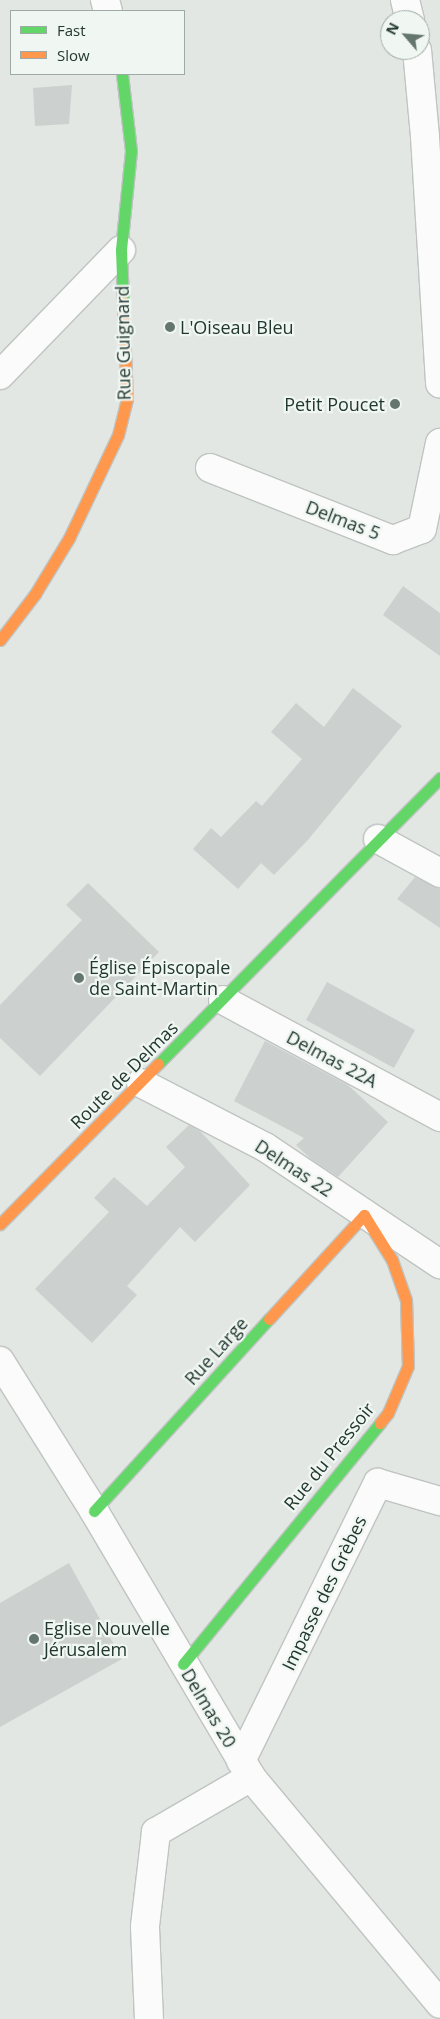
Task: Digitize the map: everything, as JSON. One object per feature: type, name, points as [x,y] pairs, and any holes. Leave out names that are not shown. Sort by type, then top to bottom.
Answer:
[{"type":"street","points":[[418,60],[426,137],[440,384]]},
{"type":"street","name":"Rue Guignard","points":[[0,640],[35,594],[69,538],[118,435],[127,399],[121,250],[131,151],[122,75]]},
{"type":"street","points":[[0,375],[121,250]]},
{"type":"street","name":"Delmas 5","points":[[210,468],[393,540],[422,529],[440,443]]},
{"type":"street","name":"Route de Delmas","points":[[0,1224],[440,778]]},
{"type":"street","points":[[378,839],[440,873]]},
{"type":"street","name":"Delmas 22A","points":[[223,1000],[440,1117]]},
{"type":"street","name":"Delmas 22","points":[[141,1083],[264,1147],[440,1264]]},
{"type":"street","name":"Rue Large","points":[[94,1511],[364,1215]]},
{"type":"street","name":"Rue du Pressoir","points":[[183,1664],[388,1413],[408,1366],[406,1300],[392,1260],[364,1215]]},
{"type":"street","name":"Delmas 20","points":[[0,1361],[94,1511],[246,1769],[440,2004]]},
{"type":"street","name":"Impasse des Grèbes","points":[[246,1769],[378,1483],[440,1501]]},
{"type":"street","points":[[149,2019],[145,1926],[156,1832],[246,1769]]},
{"type":"building","points":[[72,85],[69,124],[35,126],[33,88]]},
{"type":"building","points":[[403,586],[440,613],[440,656],[383,615]]},
{"type":"building","points":[[353,688],[402,726],[307,841],[274,875],[261,863],[238,889],[193,849],[211,828],[221,837],[256,801],[262,806],[302,759],[271,732],[296,703],[324,727]]},
{"type":"building","points":[[415,877],[440,889],[440,928],[397,899]]},
{"type":"building","name":"Église Épiscopale de Saint-Martin","points":[[88,883],[159,952],[40,1076],[0,1038],[0,1005],[82,920],[66,905]]},
{"type":"building","points":[[327,982],[415,1030],[394,1068],[306,1020]]},
{"type":"building","points":[[265,1041],[348,1085],[388,1122],[338,1177],[311,1159],[296,1145],[304,1138],[234,1101]]},
{"type":"building","points":[[189,1125],[200,1131],[250,1185],[195,1242],[180,1227],[127,1286],[137,1295],[92,1343],[35,1289],[109,1212],[94,1198],[114,1177],[147,1206],[185,1167],[166,1147]]},
{"type":"building","points":[[69,1563],[122,1659],[0,1727],[0,1603]]},
{"type":"traffic: fast","points":[[122,75],[131,151],[121,250],[123,302]]},
{"type":"traffic: fast","points":[[158,1064],[440,778]]},
{"type":"traffic: fast","points":[[94,1511],[269,1319]]},
{"type":"traffic: fast","points":[[183,1664],[380,1423]]},
{"type":"traffic: slow","points":[[0,640],[35,594],[69,538],[118,435],[127,399],[123,302]]},
{"type":"traffic: slow","points":[[0,1224],[158,1064]]},
{"type":"traffic: slow","points":[[269,1319],[364,1215],[392,1260],[406,1300],[408,1366],[388,1413],[380,1423]]},
{"type":"place","name":"L'Oiseau Bleu","points":[[170,327]]},
{"type":"place","name":"Petit Poucet","points":[[395,404]]},
{"type":"place","name":"Église Épiscopale de Saint-Martin","points":[[79,978]]},
{"type":"place","name":"Eglise Nouvelle Jérusalem","points":[[34,1639]]}]
